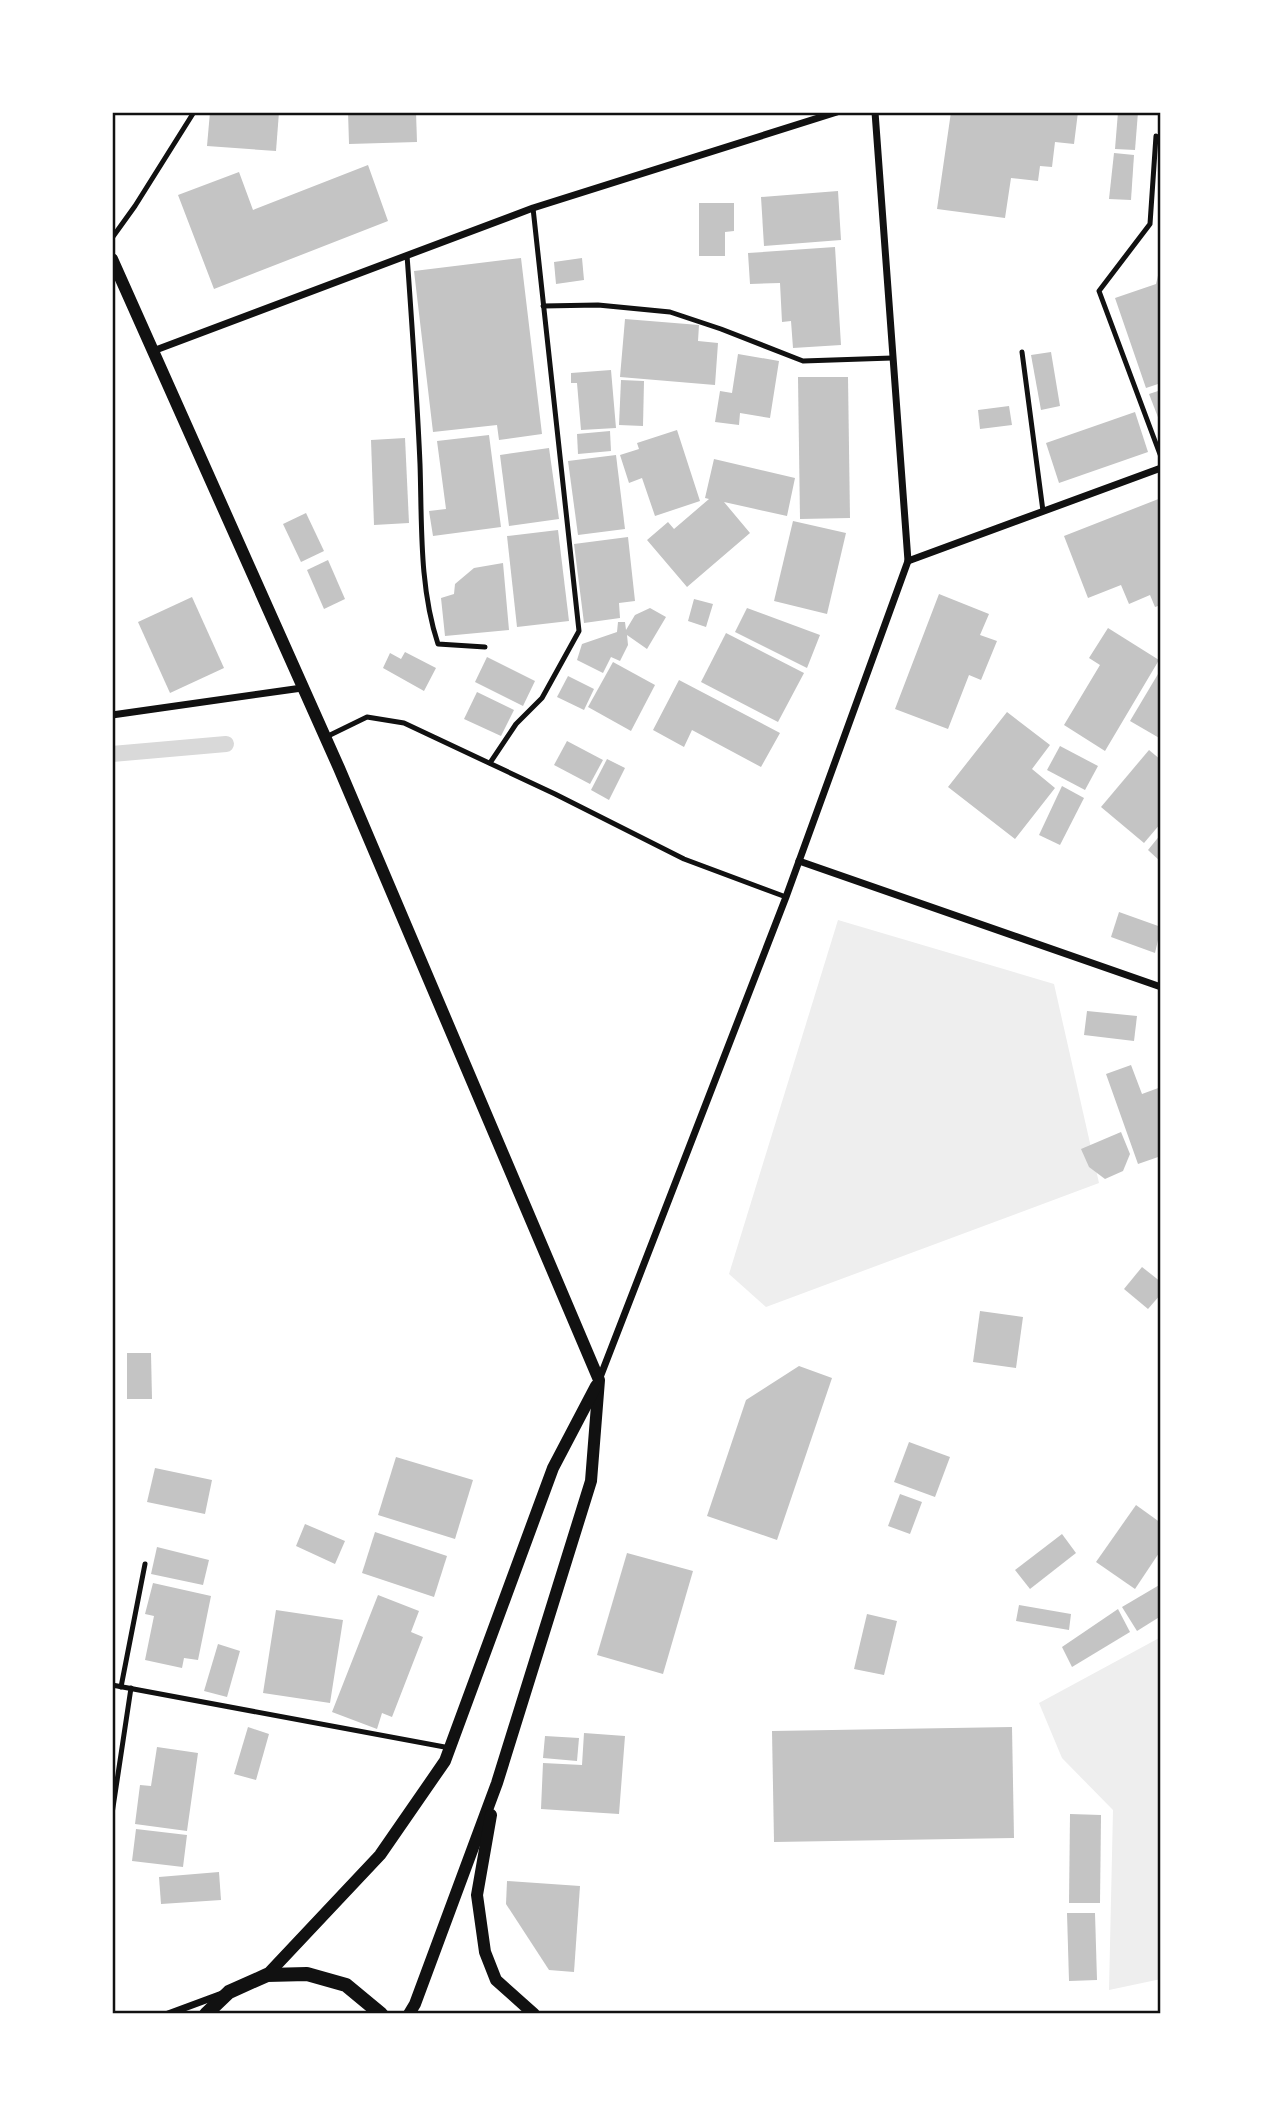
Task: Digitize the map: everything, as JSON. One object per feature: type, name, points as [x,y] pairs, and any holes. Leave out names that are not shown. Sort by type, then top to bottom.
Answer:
[{"type":"main road","points":[[206,2014],[229,1992],[267,1975],[307,1973],[346,1985],[382,2014]]},
{"type":"street","points":[[153,351],[533,208],[837,112]]},
{"type":"street","points":[[267,1975],[380,1855],[445,1761],[553,1468],[599,1380],[786,897],[908,561],[875,112]]},
{"type":"street","points":[[112,259],[325,738],[599,1380],[591,1481],[497,1783],[415,2004],[408,2014]]},
{"type":"street","points":[[908,561],[1161,468]]},
{"type":"street","points":[[112,715],[302,688]]},
{"type":"street","points":[[799,861],[1161,987]]},
{"type":"street","points":[[497,1783],[477,1895],[485,1952],[496,1980],[534,2014]]},
{"type":"street","points":[[168,2014],[229,1992]]},
{"type":"lane","points":[[112,238],[194,112]]},
{"type":"lane","points":[[1156,136],[1150,225],[1099,291],[1161,457]]},
{"type":"lane","points":[[490,763],[516,724],[542,698],[579,631],[533,208]]},
{"type":"lane","points":[[407,255],[429,617],[438,644],[485,648]]},
{"type":"lane","points":[[543,306],[598,305],[670,312],[803,361],[892,358]]},
{"type":"lane","points":[[1022,352],[1043,511]]},
{"type":"lane","points":[[325,738],[368,717],[404,723],[684,859],[786,897]]},
{"type":"lane","points":[[121,1686],[145,1564]]},
{"type":"lane","points":[[112,1685],[450,1748]]},
{"type":"lane","points":[[112,1814],[131,1688]]},
{"type":"shaded area","points":[[838,920],[1054,984],[1099,1183],[766,1307],[729,1274]]},
{"type":"shaded area","points":[[1161,1637],[1161,1979],[1109,1990],[1113,1810],[1062,1758],[1039,1703]]},
{"type":"building","points":[[210,112],[279,112],[276,151],[207,146]]},
{"type":"building","points":[[348,112],[416,112],[417,142],[349,144]]},
{"type":"building","points":[[951,112],[1078,112],[1074,144],[1055,142],[1052,167],[1040,166],[1038,181],[1011,178],[1005,218],[937,209]]},
{"type":"building","points":[[1118,112],[1138,112],[1135,150],[1115,149]]},
{"type":"building","points":[[1114,153],[1134,155],[1131,200],[1109,199]]},
{"type":"building","points":[[368,165],[388,221],[214,289],[178,195],[239,172],[253,210]]},
{"type":"building","points":[[838,191],[841,240],[764,246],[761,197]]},
{"type":"building","points":[[699,203],[734,203],[734,231],[725,232],[725,256],[699,256]]},
{"type":"building","points":[[835,247],[841,345],[793,348],[791,321],[782,322],[780,283],[750,284],[748,253]]},
{"type":"building","points":[[521,258],[542,434],[499,440],[497,425],[433,432],[414,271]]},
{"type":"building","points":[[582,258],[584,280],[556,284],[554,262]]},
{"type":"building","points":[[1160,267],[1161,383],[1146,388],[1115,298],[1156,284]]},
{"type":"building","points":[[625,319],[699,325],[698,341],[718,343],[715,385],[620,377]]},
{"type":"building","points":[[1051,352],[1060,406],[1041,410],[1031,355]]},
{"type":"building","points":[[738,354],[779,361],[770,418],[740,413],[739,425],[715,422],[720,391],[732,393]]},
{"type":"building","points":[[611,370],[616,428],[581,430],[577,383],[571,383],[571,373]]},
{"type":"building","points":[[798,377],[848,377],[850,518],[800,519]]},
{"type":"building","points":[[621,380],[644,381],[643,426],[619,425]]},
{"type":"building","points":[[1161,390],[1161,425],[1149,394]]},
{"type":"building","points":[[1009,406],[1012,425],[980,429],[978,410]]},
{"type":"building","points":[[1135,412],[1148,452],[1059,483],[1046,443]]},
{"type":"building","points":[[677,430],[700,501],[655,516],[642,478],[629,483],[620,455],[639,449],[637,443]]},
{"type":"building","points":[[610,431],[611,451],[578,454],[577,434]]},
{"type":"building","points":[[489,435],[501,527],[433,536],[429,511],[446,509],[437,441]]},
{"type":"building","points":[[405,438],[409,523],[374,525],[371,440]]},
{"type":"building","points":[[549,448],[559,519],[509,526],[500,455]]},
{"type":"building","points":[[616,455],[625,529],[578,535],[568,461]]},
{"type":"building","points":[[714,459],[795,478],[787,516],[724,502],[750,533],[687,587],[647,540],[668,522],[674,529],[709,499],[705,498]]},
{"type":"building","points":[[1161,498],[1161,605],[1155,607],[1150,595],[1129,604],[1121,585],[1088,598],[1064,536]]},
{"type":"building","points":[[306,513],[324,551],[301,562],[283,524]]},
{"type":"building","points":[[793,521],[846,533],[827,614],[774,601]]},
{"type":"building","points":[[558,530],[569,621],[517,627],[507,536]]},
{"type":"building","points":[[628,537],[635,601],[619,603],[620,618],[584,623],[574,544]]},
{"type":"building","points":[[328,560],[345,599],[324,609],[307,570]]},
{"type":"building","points":[[503,563],[509,630],[445,636],[441,598],[454,594],[455,584],[474,568]]},
{"type":"building","points":[[939,594],[989,614],[980,635],[997,641],[981,680],[969,675],[948,729],[895,709]]},
{"type":"building","points":[[192,597],[224,668],[170,693],[138,622]]},
{"type":"building","points":[[694,599],[713,604],[706,627],[688,621]]},
{"type":"building","points":[[650,608],[666,617],[647,649],[627,635],[628,645],[620,661],[611,657],[603,673],[577,660],[582,644],[617,632],[618,622],[625,622],[626,630],[635,615]]},
{"type":"building","points":[[747,608],[820,635],[807,668],[735,632]]},
{"type":"building","points":[[1108,628],[1159,660],[1105,751],[1064,725],[1100,665],[1089,658]]},
{"type":"building","points":[[726,633],[804,673],[778,722],[701,682]]},
{"type":"building","points":[[405,652],[436,668],[424,691],[383,668],[390,653],[401,659]]},
{"type":"building","points":[[487,657],[535,681],[523,706],[475,682]]},
{"type":"building","points":[[613,662],[655,685],[631,731],[588,707]]},
{"type":"building","points":[[1161,669],[1161,739],[1130,721]]},
{"type":"building","points":[[568,676],[594,689],[584,710],[557,697]]},
{"type":"building","points":[[679,680],[780,733],[761,767],[692,730],[684,747],[653,730]]},
{"type":"building","points":[[477,692],[514,710],[501,736],[464,719]]},
{"type":"building","points":[[1007,712],[1050,745],[1032,769],[1055,788],[1015,839],[948,787]]},
{"type":"building","points":[[567,741],[603,760],[590,784],[554,765]]},
{"type":"building","points":[[1060,746],[1098,766],[1085,790],[1047,770]]},
{"type":"building","points":[[1149,750],[1161,760],[1161,823],[1144,843],[1101,807]]},
{"type":"building","points":[[607,759],[625,768],[609,800],[591,790]]},
{"type":"building","points":[[1062,786],[1084,798],[1060,845],[1039,835]]},
{"type":"building","points":[[1161,834],[1161,862],[1148,850]]},
{"type":"building","points":[[1119,912],[1161,927],[1155,953],[1111,937]]},
{"type":"building","points":[[1087,1011],[1137,1016],[1134,1041],[1084,1035]]},
{"type":"building","points":[[1131,1065],[1142,1094],[1161,1087],[1161,1156],[1138,1164],[1106,1074]]},
{"type":"building","points":[[1121,1132],[1130,1154],[1123,1171],[1105,1179],[1089,1167],[1081,1149]]},
{"type":"building","points":[[1142,1267],[1161,1282],[1161,1294],[1148,1309],[1124,1289]]},
{"type":"building","points":[[980,1311],[1023,1317],[1016,1368],[973,1362]]},
{"type":"building","points":[[127,1353],[151,1353],[152,1399],[127,1399]]},
{"type":"building","points":[[799,1366],[832,1378],[777,1540],[707,1516],[746,1400]]},
{"type":"building","points":[[909,1442],[950,1457],[935,1497],[894,1482]]},
{"type":"building","points":[[396,1457],[473,1480],[455,1539],[378,1515]]},
{"type":"building","points":[[155,1468],[212,1480],[205,1514],[147,1502]]},
{"type":"building","points":[[900,1494],[922,1502],[910,1534],[888,1526]]},
{"type":"building","points":[[1136,1505],[1161,1523],[1161,1550],[1135,1589],[1096,1562]]},
{"type":"building","points":[[305,1524],[345,1541],[335,1564],[296,1546]]},
{"type":"building","points":[[375,1532],[447,1556],[434,1597],[362,1573]]},
{"type":"building","points":[[1062,1534],[1076,1553],[1030,1589],[1015,1570]]},
{"type":"building","points":[[157,1547],[209,1560],[203,1585],[151,1574]]},
{"type":"building","points":[[627,1553],[693,1571],[663,1674],[597,1655]]},
{"type":"building","points":[[153,1583],[211,1596],[198,1660],[184,1658],[182,1668],[145,1660],[154,1616],[145,1614]]},
{"type":"building","points":[[1161,1584],[1161,1616],[1137,1631],[1122,1607]]},
{"type":"building","points":[[378,1595],[419,1611],[411,1632],[423,1637],[392,1717],[382,1713],[377,1729],[332,1712]]},
{"type":"building","points":[[1019,1605],[1071,1614],[1069,1630],[1016,1621]]},
{"type":"building","points":[[1118,1609],[1130,1632],[1072,1667],[1062,1647]]},
{"type":"building","points":[[276,1610],[343,1620],[330,1703],[263,1693]]},
{"type":"building","points":[[867,1614],[897,1621],[884,1675],[854,1669]]},
{"type":"building","points":[[218,1644],[240,1651],[227,1697],[204,1691]]},
{"type":"building","points":[[248,1727],[269,1734],[256,1780],[234,1774]]},
{"type":"building","points":[[1012,1727],[1014,1838],[774,1842],[772,1731]]},
{"type":"building","points":[[584,1733],[625,1736],[619,1814],[541,1809],[543,1763],[582,1765]]},
{"type":"building","points":[[545,1736],[579,1738],[577,1761],[543,1758]]},
{"type":"building","points":[[157,1747],[198,1753],[187,1831],[135,1824],[140,1785],[151,1786]]},
{"type":"building","points":[[1070,1814],[1101,1815],[1100,1903],[1069,1903]]},
{"type":"building","points":[[136,1829],[187,1835],[183,1867],[132,1861]]},
{"type":"building","points":[[219,1872],[221,1900],[161,1904],[159,1877]]},
{"type":"building","points":[[507,1881],[580,1886],[574,1972],[549,1970],[506,1904]]},
{"type":"building","points":[[1067,1913],[1095,1913],[1097,1980],[1069,1981]]},
{"type":"waterway","points":[[112,754],[226,744]]}]
